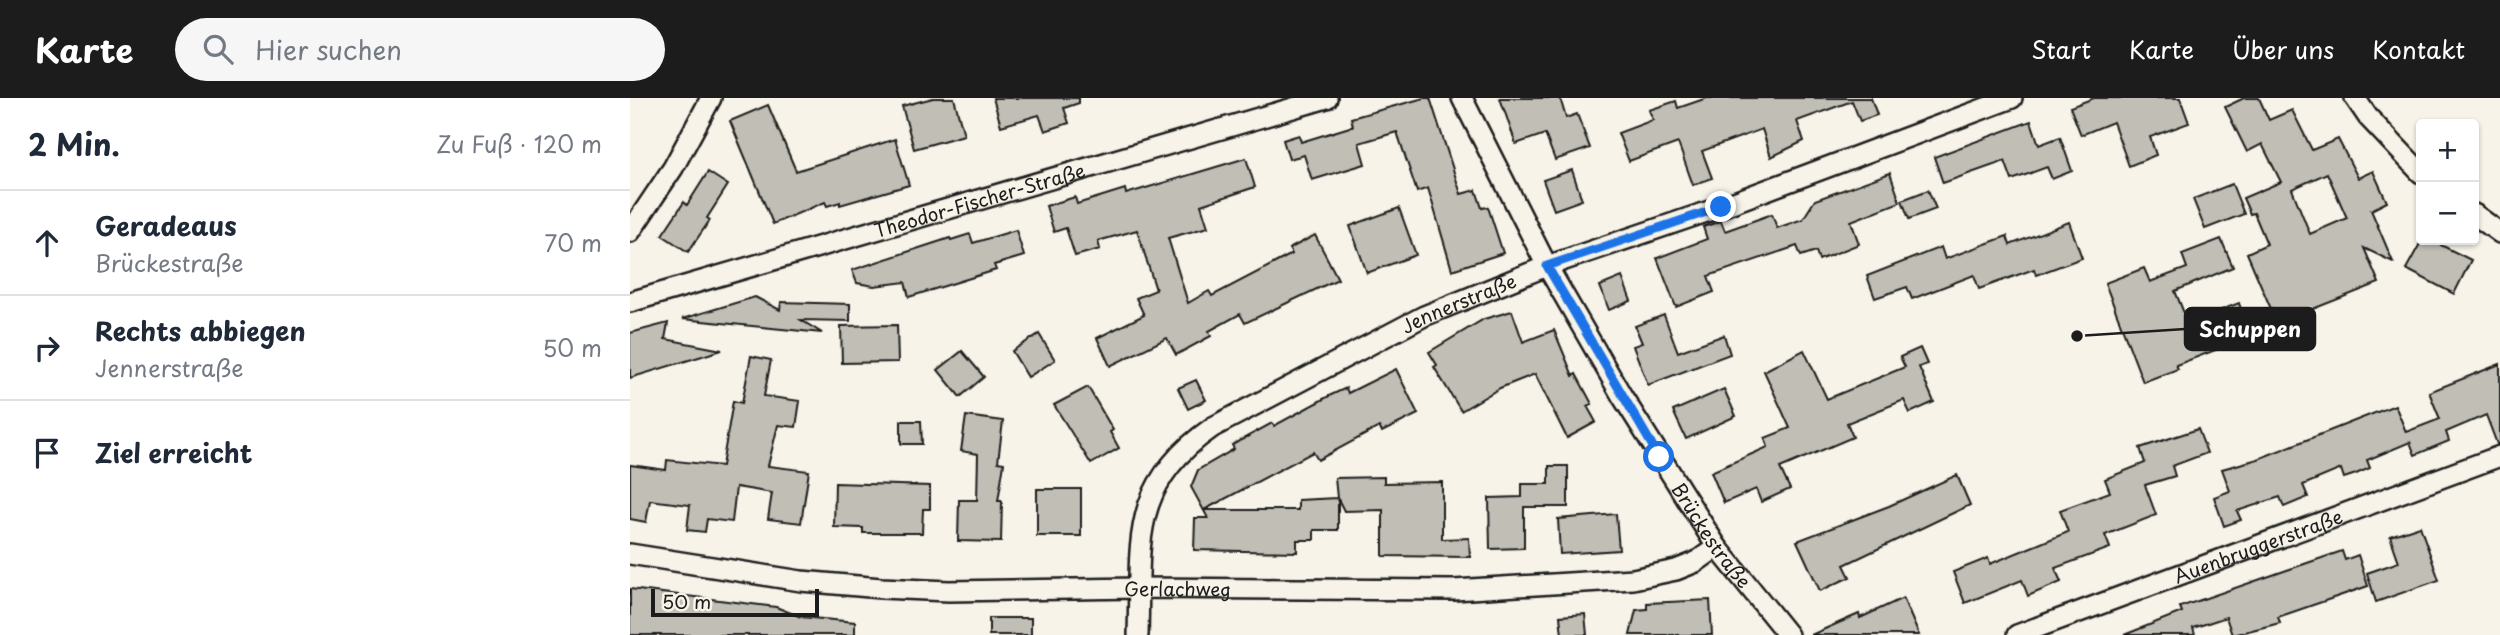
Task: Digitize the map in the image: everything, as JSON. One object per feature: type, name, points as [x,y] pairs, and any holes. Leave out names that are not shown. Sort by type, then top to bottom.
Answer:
[{"type":"street","points":[[630,232],[673,168],[711,98]]},
{"type":"street","name":"Theodor-Fischer-Straße","points":[[630,302],[1327,98]]},
{"type":"street","name":"Brückestraße","points":[[1462,98],[1547,266],[1622,396],[1717,547],[1788,635]]},
{"type":"street","name":"Jennerstraße","points":[[1138,635],[1141,531],[1149,497],[1167,468],[1189,444],[1213,427],[1424,316],[1547,266],[1721,207],[2012,98]]},
{"type":"street","points":[[2355,98],[2368,117],[2416,168]]},
{"type":"street","points":[[2479,218],[2500,233]]},
{"type":"street","name":"Auenbruggerstraße","points":[[2017,635],[2500,456]]},
{"type":"street","name":"Gerlachweg","points":[[630,554],[802,581],[949,591],[1139,588],[1454,590],[1633,579],[1686,566],[1717,547]]},
{"type":"building","points":[[933,98],[954,98],[964,135],[914,149],[902,106]]},
{"type":"building","points":[[993,98],[1079,98],[1079,103],[1064,108],[1069,123],[1045,131],[1039,115],[1001,126]]},
{"type":"building","points":[[1430,98],[1461,194],[1476,190],[1482,208],[1488,207],[1503,253],[1452,270],[1428,188],[1417,192],[1397,132],[1359,143],[1365,164],[1312,180],[1304,155],[1289,159],[1283,140],[1299,135],[1301,142],[1353,126],[1351,118]]},
{"type":"building","points":[[1500,98],[1560,98],[1566,118],[1577,114],[1590,148],[1555,160],[1545,134],[1516,144]]},
{"type":"building","points":[[1707,98],[1871,98],[1877,115],[1860,121],[1852,101],[1797,121],[1804,141],[1771,157],[1762,129],[1702,151],[1712,178],[1693,185],[1678,143],[1629,161],[1618,133],[1653,120],[1649,110],[1676,101],[1678,108]]},
{"type":"building","points":[[2094,98],[2180,98],[2189,123],[2150,137],[2156,155],[2129,166],[2113,122],[2081,135],[2070,107]]},
{"type":"building","points":[[2244,98],[2259,98],[2269,120],[2292,110],[2312,150],[2338,139],[2358,178],[2373,171],[2387,202],[2371,210],[2393,262],[2364,248],[2379,283],[2277,323],[2247,253],[2267,244],[2254,213],[2250,214],[2243,198],[2281,182],[2262,144],[2247,152],[2225,107]],"holes":[[[2327,173],[2347,218],[2310,234],[2292,189]]]},
{"type":"building","points":[[768,105],[796,171],[895,139],[909,185],[840,205],[840,202],[827,206],[825,202],[773,224],[730,121]]},
{"type":"building","points":[[2031,121],[2039,145],[2060,137],[2072,171],[2052,179],[2047,167],[2012,180],[2005,161],[1943,183],[1934,157]]},
{"type":"building","points":[[1246,158],[1255,187],[1201,205],[1208,227],[1168,238],[1188,303],[1209,291],[1212,296],[1292,254],[1289,249],[1315,235],[1338,279],[1245,323],[1240,314],[1209,331],[1211,336],[1176,355],[1167,338],[1110,366],[1097,338],[1144,315],[1136,298],[1156,290],[1137,230],[1098,241],[1100,249],[1075,256],[1066,228],[1054,232],[1046,206],[1075,197],[1077,204],[1125,189],[1126,194]]},
{"type":"building","points":[[1572,170],[1582,200],[1554,210],[1543,180]]},
{"type":"building","points":[[708,172],[728,185],[707,218],[710,220],[688,252],[662,235],[684,202],[687,205]]},
{"type":"building","points":[[1890,173],[1900,202],[1851,221],[1859,244],[1819,260],[1816,251],[1801,256],[1797,246],[1708,276],[1714,292],[1676,307],[1657,258],[1707,239],[1703,227],[1721,221],[1725,231],[1772,214],[1777,228],[1803,219],[1815,200]]},
{"type":"building","points":[[2232,184],[2244,214],[2205,229],[2193,199]]},
{"type":"building","points":[[1928,190],[1936,209],[1909,219],[1902,200]]},
{"type":"building","points":[[1399,208],[1416,255],[1367,273],[1350,226]]},
{"type":"building","points":[[2069,222],[2082,258],[2036,275],[2034,269],[1979,289],[1974,275],[1912,299],[1907,287],[1875,298],[1867,276],[1941,247],[1945,259],[2007,236],[2010,245]]},
{"type":"building","points":[[1016,230],[1024,256],[994,265],[996,270],[909,297],[905,282],[874,286],[857,283],[852,270],[950,238],[951,240],[970,234],[973,243]]},
{"type":"building","points":[[2221,239],[2233,267],[2175,291],[2188,323],[2239,303],[2249,334],[2241,337],[2242,340],[2176,365],[2178,369],[2143,382],[2105,283],[2144,268],[2150,282],[2187,268],[2182,254]]},
{"type":"building","points":[[2419,245],[2441,245],[2471,260],[2454,294],[2406,269]]},
{"type":"building","points":[[1622,277],[1631,301],[1609,310],[1600,286]]},
{"type":"building","points":[[755,297],[780,310],[781,302],[850,304],[850,321],[801,320],[822,333],[682,319]]},
{"type":"building","points":[[1512,311],[1523,342],[1554,330],[1573,376],[1576,374],[1592,404],[1587,406],[1596,422],[1567,438],[1535,374],[1500,388],[1461,411],[1434,367],[1437,365],[1429,352],[1484,319]]},
{"type":"building","points":[[1664,315],[1678,352],[1724,335],[1730,354],[1648,385],[1633,346],[1642,343],[1635,326]]},
{"type":"building","points":[[668,323],[665,339],[722,350],[630,378],[630,333]]},
{"type":"building","points":[[897,325],[898,362],[842,363],[841,326]]},
{"type":"building","points":[[1039,334],[1055,360],[1028,377],[1012,351]]},
{"type":"building","points":[[1920,348],[1927,364],[1919,367],[1934,402],[1910,413],[1904,400],[1847,423],[1853,437],[1780,468],[1790,489],[1761,502],[1756,489],[1724,503],[1711,472],[1768,447],[1765,438],[1790,428],[1764,371],[1804,350],[1827,399],[1905,367],[1900,357]]},
{"type":"building","points":[[962,351],[984,377],[960,397],[938,370]]},
{"type":"building","points":[[751,356],[771,360],[764,396],[800,401],[796,427],[778,425],[768,466],[809,471],[801,523],[768,519],[772,493],[736,487],[732,522],[707,519],[705,532],[687,530],[690,505],[650,500],[646,522],[630,519],[630,465],[666,470],[667,460],[722,466],[733,401],[742,403]]},
{"type":"building","points":[[2500,364],[2500,444],[2497,444],[2486,415],[2446,432],[2449,441],[2415,455],[2410,442],[2367,460],[2370,468],[2356,474],[2344,478],[2341,469],[2303,485],[2308,497],[2284,507],[2280,497],[2237,511],[2241,520],[2224,526],[2214,497],[2230,491],[2222,469],[2258,459],[2395,405],[2406,432],[2440,419],[2429,392]]},
{"type":"building","points":[[1396,369],[1418,414],[1382,432],[1379,427],[1318,460],[1313,452],[1204,510],[1298,510],[1298,500],[1337,498],[1335,478],[1384,477],[1384,483],[1442,482],[1442,539],[1469,538],[1470,557],[1383,556],[1383,510],[1344,511],[1338,499],[1338,530],[1314,530],[1314,540],[1297,540],[1297,552],[1194,550],[1195,518],[1208,518],[1191,487],[1198,470],[1234,449],[1232,445],[1272,423],[1274,426],[1346,388],[1348,393]]},
{"type":"building","points":[[1196,380],[1206,400],[1188,409],[1178,388]]},
{"type":"building","points":[[1088,387],[1113,430],[1110,432],[1119,448],[1091,464],[1054,405]]},
{"type":"building","points":[[1724,389],[1736,416],[1686,439],[1673,411]]},
{"type":"building","points":[[966,416],[1003,421],[998,462],[1004,463],[998,501],[1002,501],[1001,542],[958,541],[959,500],[977,500],[978,454],[961,451]]},
{"type":"building","points":[[901,421],[921,421],[922,444],[901,444]]},
{"type":"building","points":[[2198,429],[2207,453],[2172,466],[2175,476],[2145,485],[2156,515],[2105,535],[2110,548],[2055,568],[2061,582],[2028,596],[2022,580],[1965,603],[1953,572],[1988,558],[1990,564],[2068,532],[2060,510],[2110,492],[2105,479],[2145,463],[2140,448]]},
{"type":"building","points":[[1549,466],[1568,466],[1568,507],[1524,507],[1524,548],[1490,549],[1489,498],[1522,497],[1522,484],[1549,484]]},
{"type":"building","points":[[1957,475],[1970,505],[1844,565],[1850,577],[1820,591],[1797,541],[1889,506]]},
{"type":"building","points":[[835,483],[930,486],[930,509],[923,509],[922,533],[863,533],[863,528],[834,527]]},
{"type":"building","points":[[1037,489],[1081,489],[1081,536],[1037,536]]},
{"type":"building","points":[[1616,514],[1619,550],[1560,554],[1558,519]]},
{"type":"building","points":[[2420,526],[2439,580],[2376,602],[2367,573],[2399,562],[2390,536]]},
{"type":"building","points":[[2342,551],[2345,560],[2358,555],[2368,586],[2278,617],[2280,623],[2232,635],[2226,617],[2193,628],[2195,635],[2124,635],[2182,612],[2180,607]]},
{"type":"building","points":[[630,589],[776,607],[801,617],[855,622],[855,635],[630,635]]},
{"type":"building","points":[[1903,598],[1919,635],[1811,635],[1859,614],[1860,618]]},
{"type":"building","points":[[1710,600],[1712,635],[1630,635],[1636,610],[1647,609],[1647,603]]},
{"type":"building","points":[[1585,614],[1587,635],[1562,635],[1560,616]]},
{"type":"building","points":[[989,618],[1031,618],[1031,635],[989,635]]},
{"type":"place","name":"Schuppen","points":[[2077,336]]},
{"type":"route","points":[[1659,457],[1547,266],[1721,207]]}]
